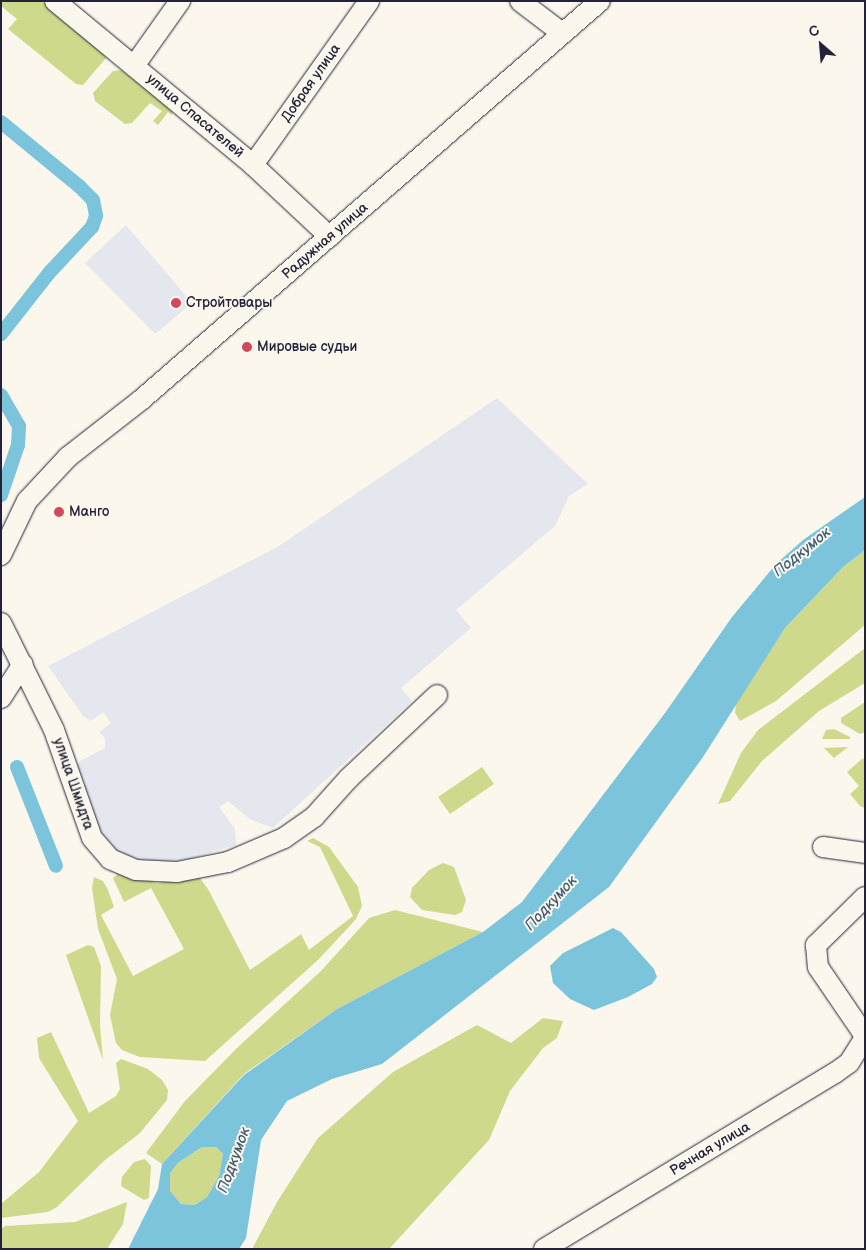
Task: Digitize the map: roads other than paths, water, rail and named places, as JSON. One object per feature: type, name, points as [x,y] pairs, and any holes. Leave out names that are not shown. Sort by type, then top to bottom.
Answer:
[{"type":"street","name":"улица Спасателей","points":[[55,1],[253,165],[330,237]]},
{"type":"street","points":[[134,66],[180,1]]},
{"type":"street","name":"Добрая улица","points":[[253,165],[369,1]]},
{"type":"street","points":[[520,1],[562,33]]},
{"type":"street","name":"Радужная улица","points":[[1,555],[27,501],[68,457],[141,400],[600,1]]},
{"type":"street","name":"улица Шмидта","points":[[1,623],[23,664],[54,730],[92,838],[110,859],[136,870],[176,872],[228,862],[284,838],[314,817],[349,778],[437,695]]},
{"type":"street","points":[[1,698],[23,664]]},
{"type":"street","points":[[823,847],[865,853]]},
{"type":"street","name":"Речная улица","points":[[544,1249],[849,1063],[865,1037],[818,967],[816,945],[865,897]]},
{"type":"water","name":"Подкумок","points":[[865,497],[865,550],[843,567],[785,628],[703,757],[609,887],[382,1064],[332,1079],[287,1101],[261,1140],[246,1238],[239,1249],[128,1249],[158,1189],[162,1164],[244,1075],[337,1009],[483,932],[522,902],[665,713],[732,617],[776,564],[803,540]],"holes":[[[202,1147],[216,1147],[223,1154],[219,1176],[207,1197],[195,1205],[181,1204],[170,1191],[170,1173],[179,1162]]]},
{"type":"water","points":[[613,928],[621,932],[654,969],[657,977],[652,984],[628,997],[594,1010],[570,999],[553,983],[550,966],[563,953]]},
{"type":"waterway","points":[[1,122],[80,187],[93,200],[96,216],[92,227],[49,273],[1,334]]},
{"type":"waterway","points":[[1,395],[19,426],[18,445],[1,495]]},
{"type":"waterway","points":[[17,767],[56,866]]},
{"type":"place","name":"Стройтовары","points":[[176,303]]},
{"type":"place","name":"Мировые судьи","points":[[247,347]]},
{"type":"place","name":"Манго","points":[[59,512]]}]
